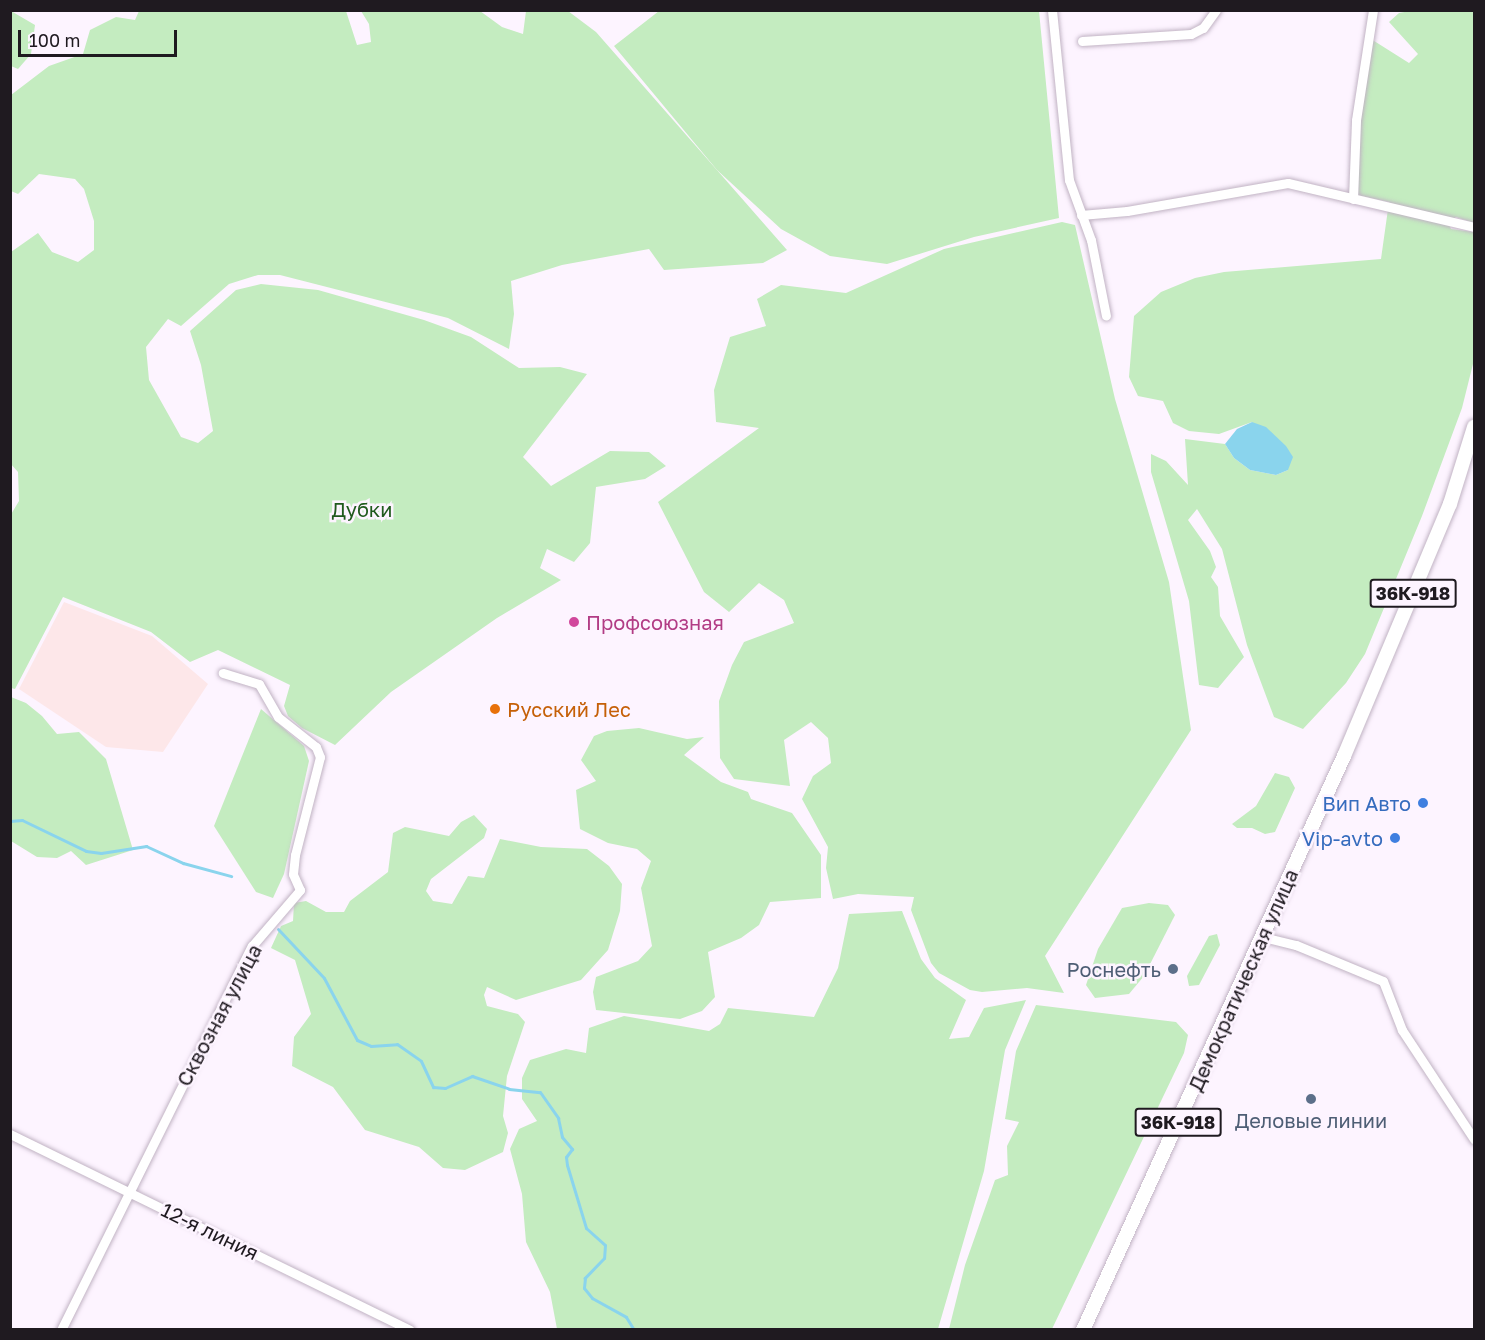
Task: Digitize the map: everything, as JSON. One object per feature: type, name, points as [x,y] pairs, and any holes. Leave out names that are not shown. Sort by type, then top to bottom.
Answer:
[{"type":"main road","name":"Демократическая улица","points":[[1083,1329],[1263,937],[1450,504],[1474,427]]},
{"type":"street","points":[[1052,10],[1069,180],[1091,240],[1106,316]]},
{"type":"street","points":[[1082,41],[1191,34],[1203,28],[1216,10]]},
{"type":"street","points":[[1353,199],[1356,120],[1373,10]]},
{"type":"street","points":[[1081,215],[1127,211],[1288,183],[1474,226]]},
{"type":"street","name":"Сквозная улица","points":[[61,1329],[252,946],[300,890],[293,874],[295,855],[321,757],[316,747],[278,717],[259,684],[223,673]]},
{"type":"street","points":[[1263,937],[1296,945],[1383,981],[1402,1030],[1474,1139]]},
{"type":"street","name":"12-я линия","points":[[10,1134],[410,1329]]},
{"type":"shaded area","points":[[64,602],[152,636],[208,684],[163,752],[106,747],[19,689]]},
{"type":"green space","points":[[1415,10],[1474,11],[1474,223],[1456,217],[1448,222],[1451,229],[1474,232],[1474,360],[1462,408],[1422,516],[1365,654],[1346,683],[1303,729],[1274,717],[1247,645],[1222,549],[1197,509],[1188,520],[1210,551],[1216,567],[1211,577],[1218,587],[1220,616],[1244,657],[1218,688],[1199,685],[1189,601],[1151,472],[1151,454],[1166,461],[1188,485],[1185,439],[1225,444],[1234,458],[1250,470],[1276,475],[1288,470],[1252,422],[1219,434],[1189,431],[1173,423],[1163,401],[1138,396],[1129,377],[1134,316],[1161,292],[1195,278],[1224,272],[1381,259],[1389,202],[1357,195],[1361,96],[1371,39],[1409,63],[1418,54],[1389,22],[1399,13]]},
{"type":"green space","points":[[11,11],[35,25],[31,54],[18,69],[11,66]]},
{"type":"green space","name":"Дубки","points":[[139,11],[346,11],[357,45],[371,42],[369,24],[361,11],[480,11],[502,27],[523,34],[526,11],[568,11],[596,32],[787,250],[763,263],[664,270],[649,249],[562,265],[511,281],[514,314],[509,349],[448,318],[280,275],[258,275],[229,284],[181,326],[168,319],[146,347],[149,380],[181,437],[198,443],[213,431],[201,365],[190,331],[236,290],[261,284],[318,290],[424,320],[471,337],[519,368],[560,367],[587,374],[523,457],[551,486],[610,451],[649,452],[666,466],[645,479],[596,487],[590,543],[574,562],[547,549],[540,568],[561,580],[497,618],[391,692],[335,745],[302,728],[288,716],[284,706],[290,685],[218,650],[190,662],[151,632],[63,597],[15,689],[11,688],[10,516],[19,501],[18,472],[10,463],[11,252],[38,233],[52,252],[78,262],[94,250],[94,221],[84,189],[75,179],[39,174],[18,194],[11,191],[11,95],[49,66],[83,54],[90,30],[116,17],[135,20]]},
{"type":"green space","points":[[659,11],[1039,11],[1059,218],[974,237],[887,264],[830,256],[781,229],[717,170],[614,46]]},
{"type":"green space","points":[[1062,222],[1075,225],[1115,399],[1169,582],[1191,730],[1045,956],[1064,993],[1027,988],[982,992],[970,990],[939,973],[931,963],[911,910],[914,897],[858,894],[833,899],[826,868],[828,847],[802,799],[813,776],[831,763],[828,738],[811,722],[784,740],[790,786],[734,779],[720,758],[719,701],[732,665],[744,642],[794,623],[784,600],[759,583],[729,612],[704,592],[658,502],[759,428],[716,422],[714,390],[730,337],[766,326],[757,299],[781,285],[846,293],[944,249]]},
{"type":"green space","points":[[11,697],[26,703],[42,716],[57,734],[79,732],[106,759],[133,850],[86,865],[71,851],[57,858],[37,857],[11,841]]},
{"type":"green space","points":[[261,709],[304,746],[309,761],[284,874],[273,898],[256,892],[214,826]]},
{"type":"green space","points":[[639,728],[687,739],[704,737],[684,755],[721,782],[748,792],[751,799],[792,813],[821,855],[821,898],[770,902],[759,925],[741,938],[708,952],[715,997],[702,1011],[680,1019],[596,1010],[593,992],[596,977],[638,961],[652,946],[641,888],[651,861],[637,849],[608,843],[580,829],[576,790],[596,781],[581,760],[594,736],[607,731]]},
{"type":"green space","points":[[1275,773],[1289,777],[1295,788],[1275,832],[1265,834],[1252,828],[1237,828],[1232,824],[1256,806]]},
{"type":"green space","points":[[474,815],[487,829],[484,838],[431,879],[426,891],[433,901],[452,904],[468,876],[484,878],[500,839],[541,847],[587,849],[609,866],[622,884],[620,911],[608,950],[581,980],[516,1000],[487,987],[484,995],[487,1006],[518,1014],[525,1022],[507,1076],[503,1116],[508,1133],[503,1152],[465,1170],[443,1168],[419,1147],[365,1130],[333,1087],[292,1066],[294,1037],[311,1014],[295,960],[271,948],[281,926],[293,921],[294,903],[306,901],[326,912],[344,912],[350,901],[388,872],[393,833],[405,827],[449,836],[461,822]]},
{"type":"green space","points":[[1149,903],[1168,905],[1175,915],[1144,976],[1129,994],[1095,998],[1086,985],[1098,949],[1122,908]]},
{"type":"green space","points":[[902,911],[921,959],[935,978],[966,1000],[949,1039],[969,1037],[984,1008],[1026,1000],[1005,1050],[984,1171],[938,1329],[557,1329],[550,1292],[526,1242],[522,1194],[510,1149],[519,1129],[537,1121],[522,1099],[522,1078],[530,1060],[566,1049],[586,1053],[589,1028],[624,1016],[709,1031],[720,1024],[728,1008],[814,1017],[838,968],[849,914]]},
{"type":"green space","points":[[1217,934],[1220,945],[1199,985],[1189,986],[1187,976],[1209,936]]},
{"type":"green space","points":[[1036,1005],[1176,1022],[1188,1035],[1184,1053],[1052,1329],[949,1329],[965,1265],[995,1180],[1008,1175],[1007,1146],[1019,1122],[1005,1119],[1016,1051]]},
{"type":"water","points":[[1252,422],[1266,427],[1286,446],[1293,457],[1288,470],[1276,475],[1250,470],[1234,458],[1225,444],[1237,429]]},
{"type":"waterway","points":[[10,821],[22,820],[86,851],[101,853],[146,846],[183,863],[231,876]]},
{"type":"waterway","points":[[278,929],[324,978],[357,1040],[371,1046],[397,1044],[421,1061],[433,1087],[445,1088],[472,1076],[509,1089],[540,1092],[558,1118],[562,1137],[572,1149],[566,1157],[567,1165],[586,1228],[605,1245],[604,1258],[585,1278],[584,1288],[592,1298],[626,1317],[634,1330]]},
{"type":"place","name":"Профсоюзная","points":[[574,622]]},
{"type":"place","name":"Русский Лес","points":[[495,709]]},
{"type":"place","name":"Вип Авто","points":[[1423,803]]},
{"type":"place","name":"Vip-avto","points":[[1395,838]]},
{"type":"place","name":"Роснефть","points":[[1173,969]]},
{"type":"place","name":"Деловые линии","points":[[1311,1099]]}]
